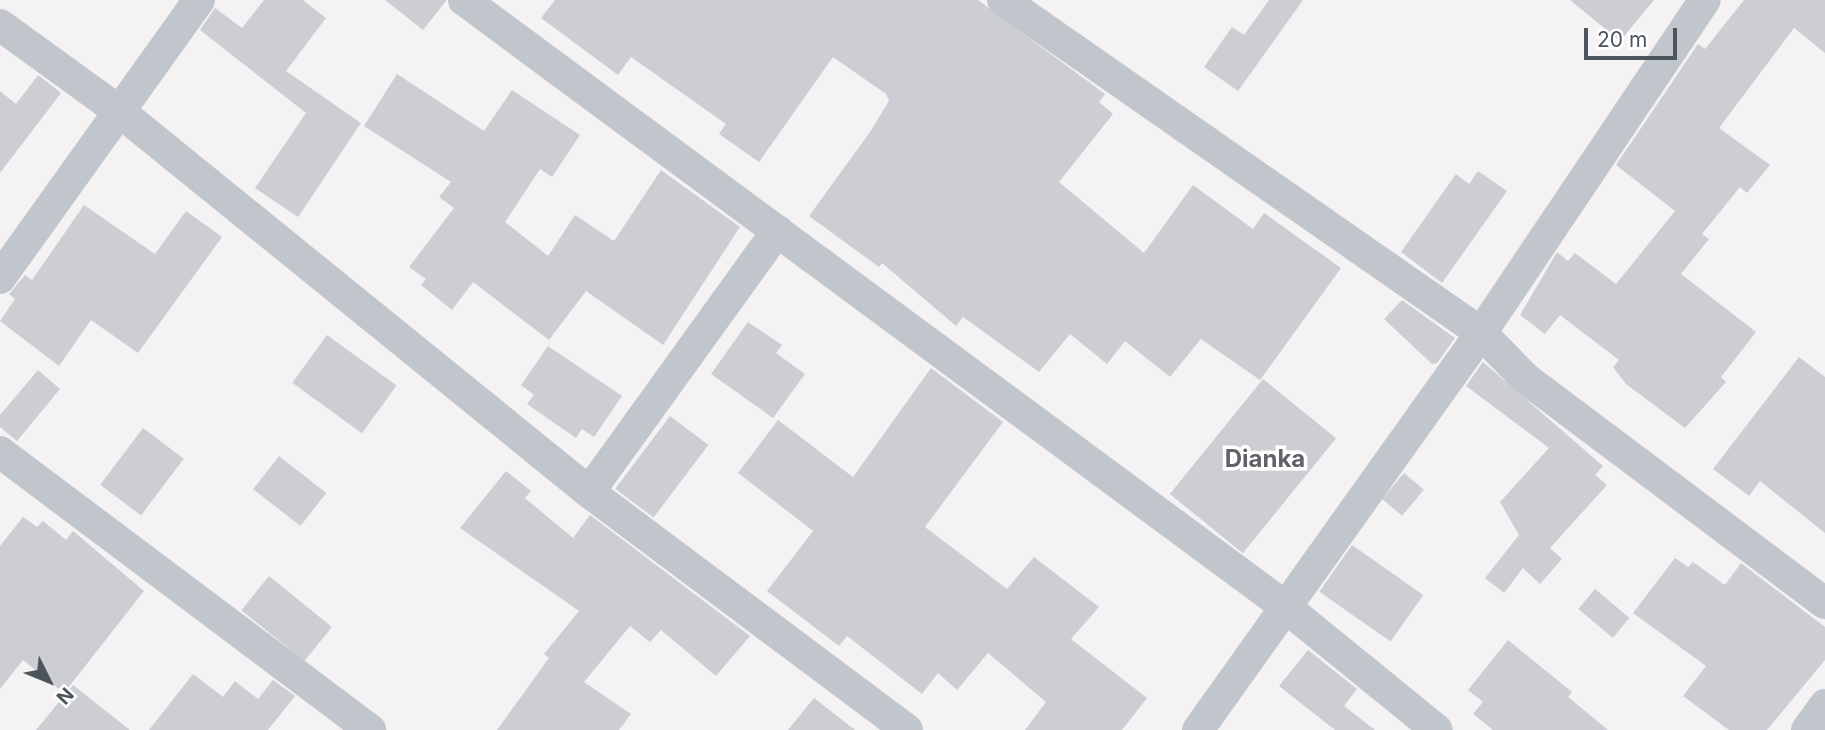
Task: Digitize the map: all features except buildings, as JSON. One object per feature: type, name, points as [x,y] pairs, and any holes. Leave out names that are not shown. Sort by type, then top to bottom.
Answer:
[{"type":"street","points":[[0,278],[199,0]]},
{"type":"street","points":[[464,0],[1283,605],[1437,730]]},
{"type":"street","points":[[1003,0],[1481,333],[1525,378],[1825,603]]},
{"type":"street","points":[[1198,730],[1283,605],[1481,333],[1705,0]]},
{"type":"street","points":[[0,25],[119,111],[589,492],[907,730]]},
{"type":"street","points":[[589,492],[777,231]]},
{"type":"street","points":[[0,452],[370,730]]},
{"type":"street","points":[[1807,730],[1825,705]]},
{"type":"district","name":"Dianka","points":[[1265,459]]}]
